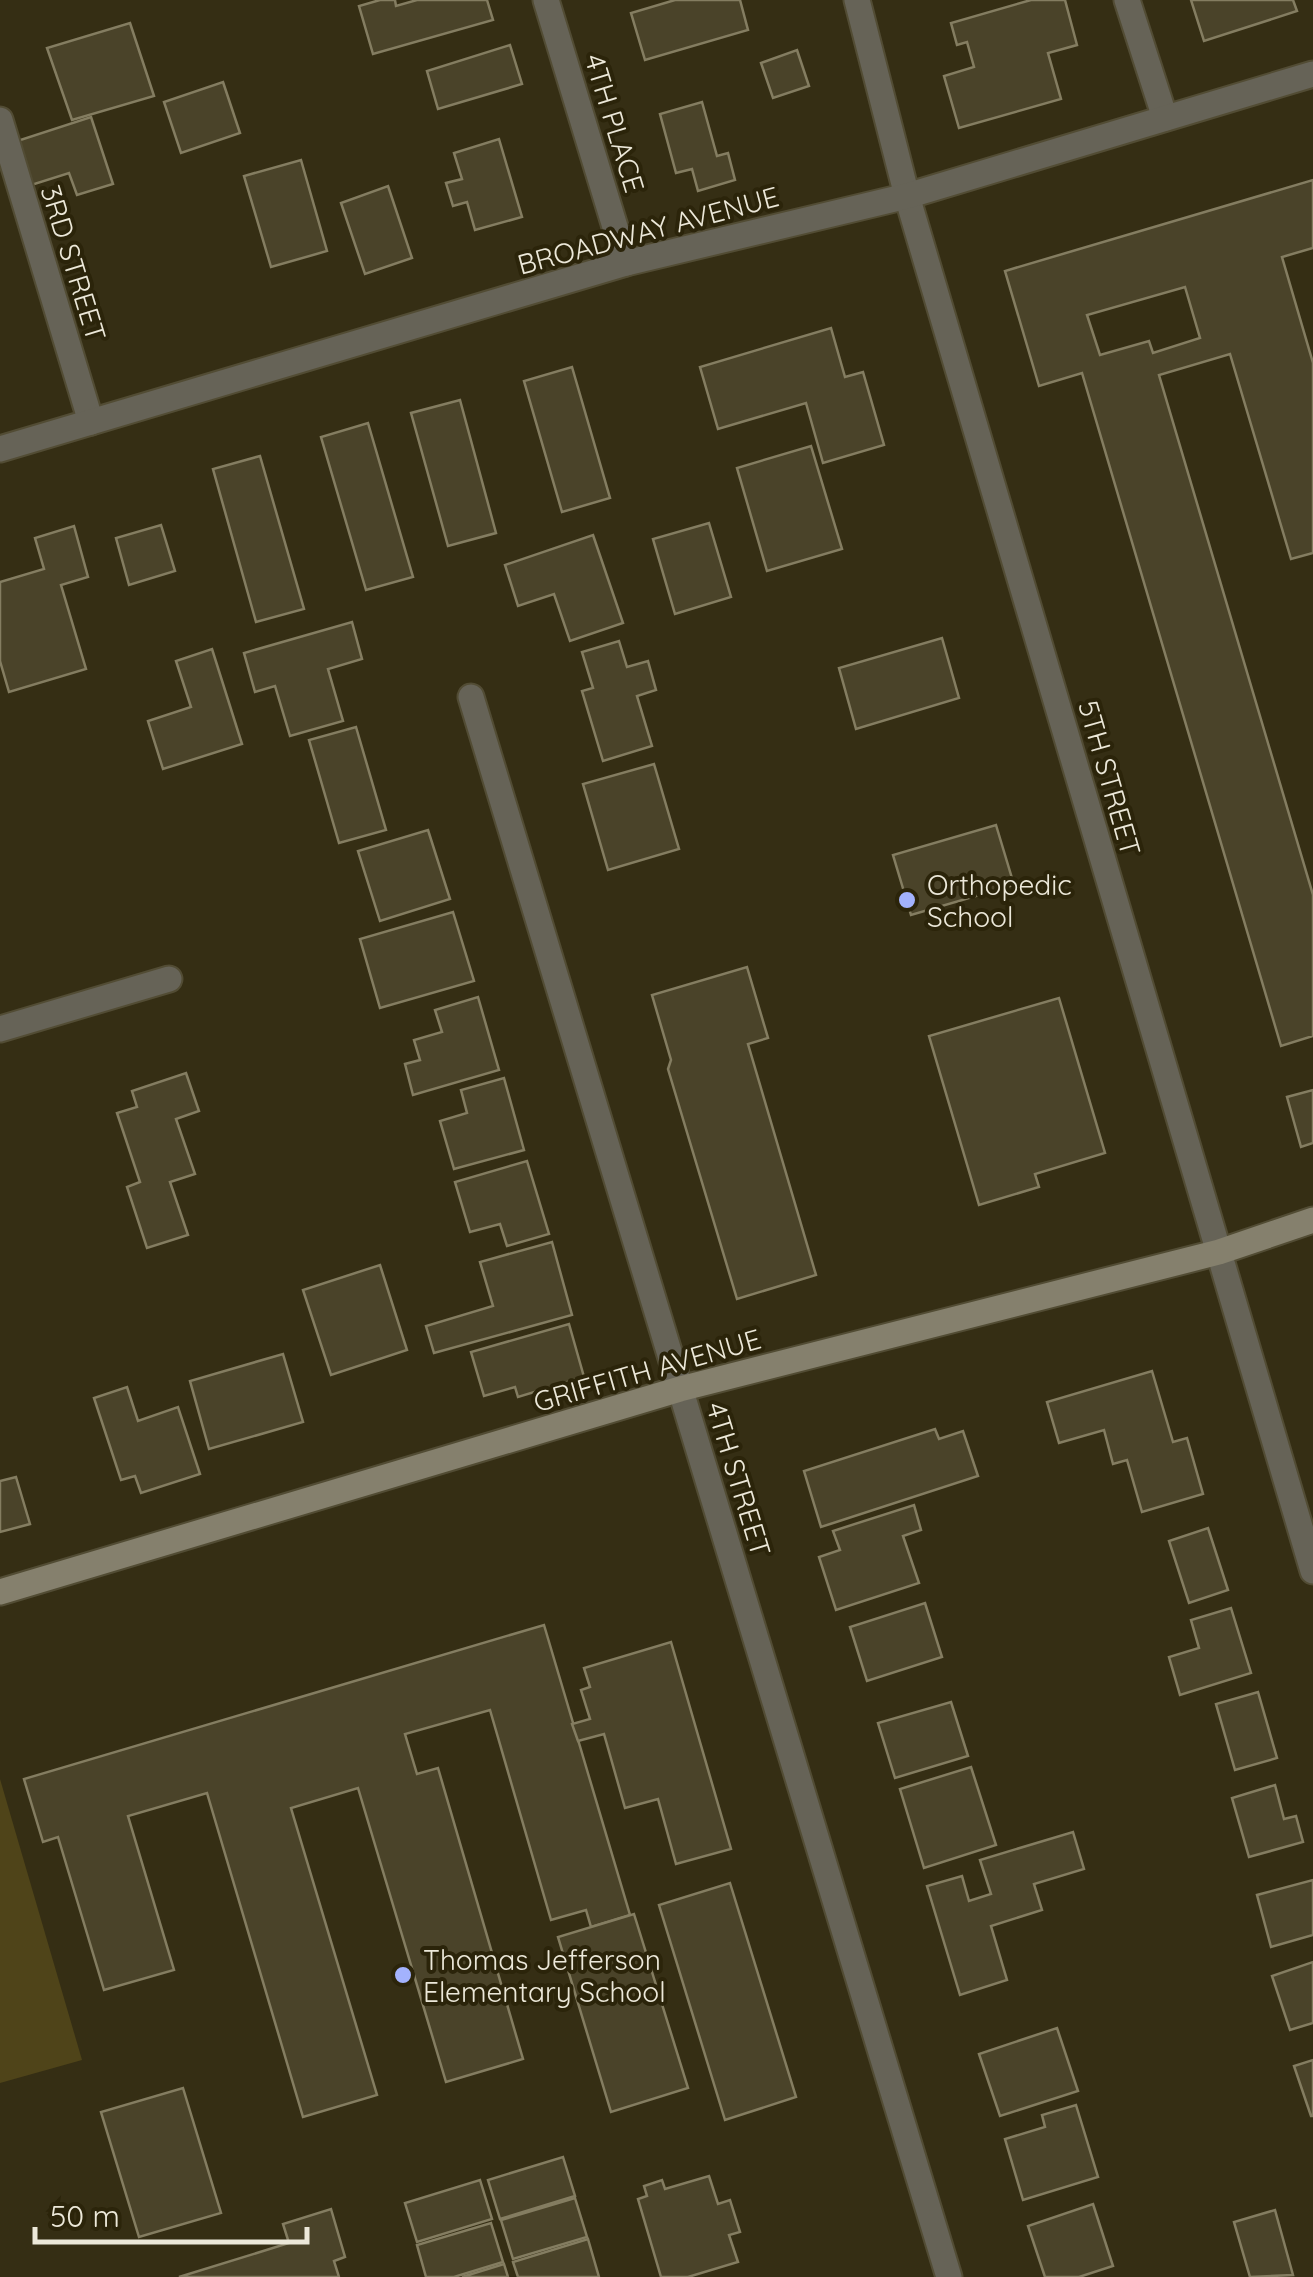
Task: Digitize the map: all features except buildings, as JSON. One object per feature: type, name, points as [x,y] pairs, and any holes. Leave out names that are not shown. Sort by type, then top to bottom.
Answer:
[{"type":"main road","name":"GRIFFITH AVENUE","points":[[0,1592],[680,1390],[1219,1252],[1313,1220]]},
{"type":"street","name":"4TH PLACE","points":[[546,0],[626,263]]},
{"type":"street","name":"5TH STREET","points":[[856,0],[907,196],[1313,1571]]},
{"type":"street","points":[[1126,0],[1164,118]]},
{"type":"street","name":"BROADWAY AVENUE","points":[[0,450],[626,263],[907,196],[1313,74]]},
{"type":"street","name":"3RD STREET","points":[[0,120],[91,422]]},
{"type":"street","name":"4TH STREET","points":[[471,698],[949,2277]]},
{"type":"street","points":[[0,1030],[168,979]]},
{"type":"shaded area","points":[[0,1779],[82,2060],[0,2083]]},
{"type":"place","name":"Orthopedic School","points":[[907,900]]},
{"type":"place","name":"Thomas Jefferson Elementary School","points":[[403,1975]]}]
